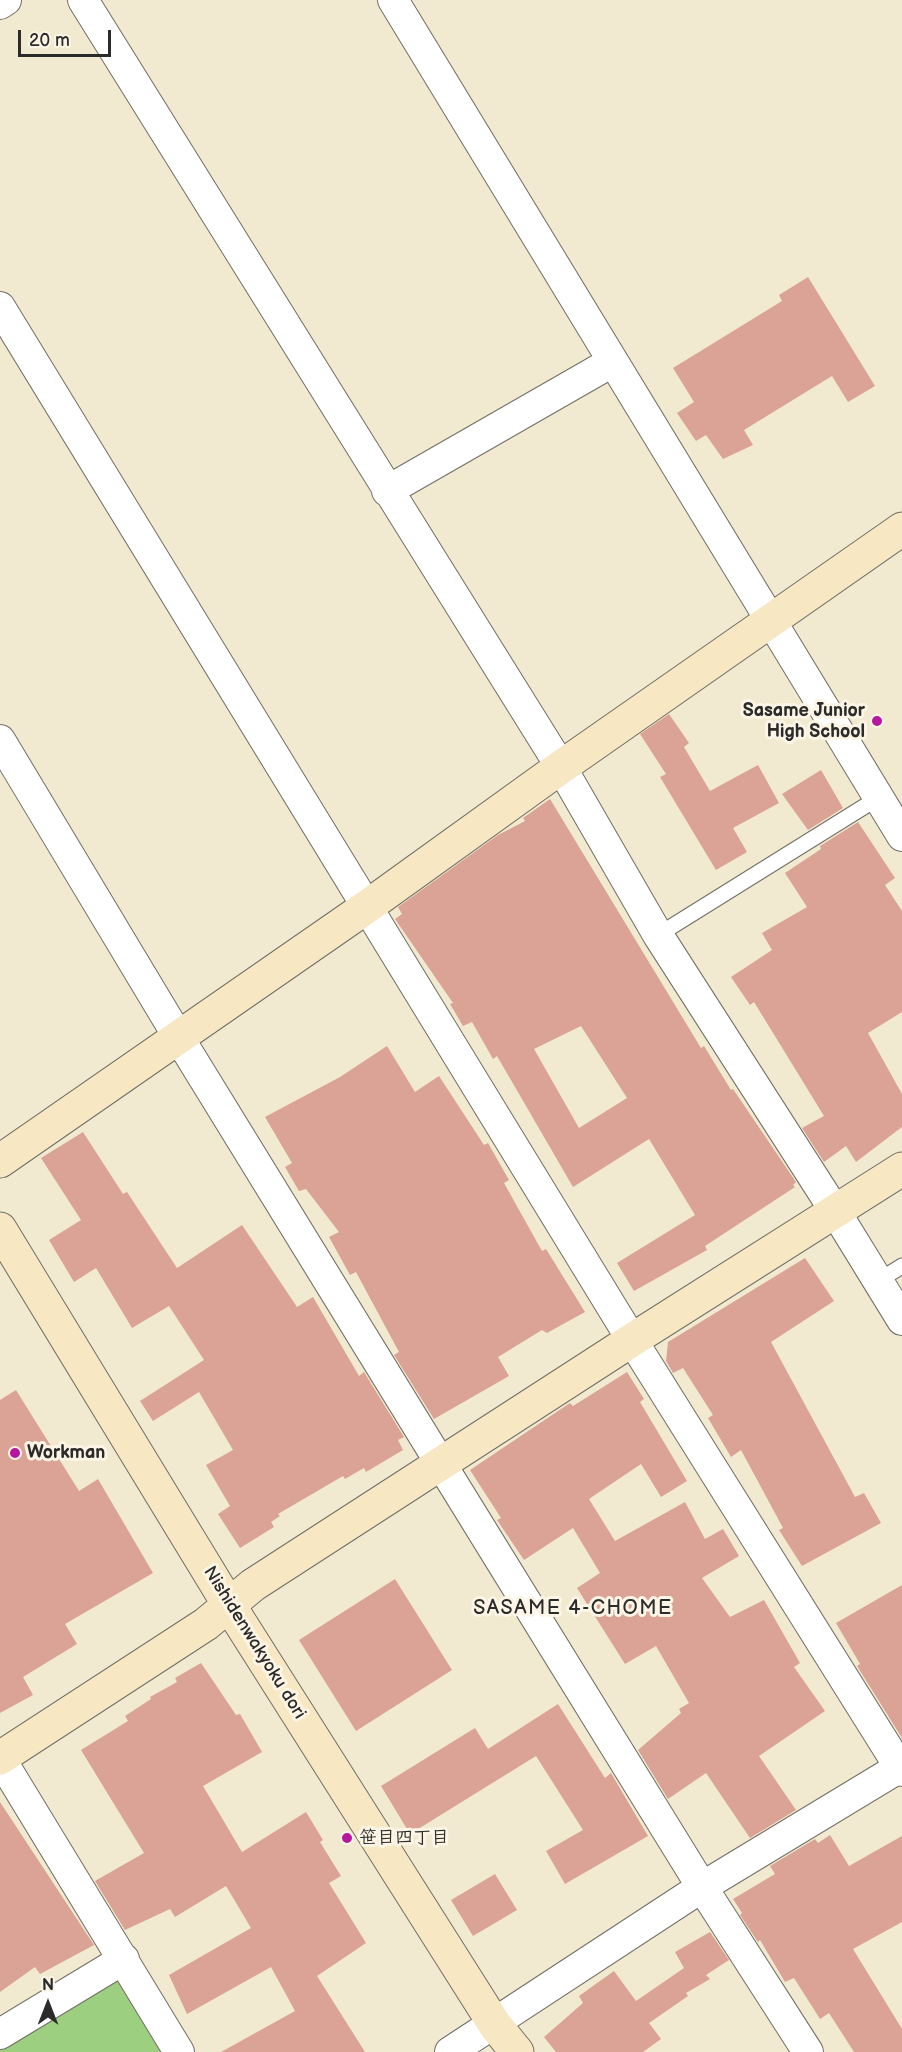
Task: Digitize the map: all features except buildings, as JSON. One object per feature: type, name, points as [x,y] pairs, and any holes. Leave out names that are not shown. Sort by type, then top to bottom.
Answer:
[{"type":"street","points":[[0,4],[6,0]]},
{"type":"street","points":[[83,0],[561,767],[658,935],[835,1211],[890,1273],[902,1320]]},
{"type":"street","points":[[393,0],[902,836]]},
{"type":"street","points":[[0,307],[632,1340],[901,1768],[702,1887],[495,2025],[450,2052]]},
{"type":"street","points":[[387,490],[612,362]]},
{"type":"street","points":[[0,1161],[368,906],[561,767],[902,529]]},
{"type":"street","points":[[0,740],[179,1038],[441,1464],[702,1887],[808,2052]]},
{"type":"street","points":[[180,2052],[0,1758],[206,1624],[253,1585],[902,1169]]},
{"type":"street","name":"Nishidenwakyoku dori","points":[[0,1229],[229,1605],[495,2025],[517,2052]]},
{"type":"street","points":[[0,2034],[124,1959]]},
{"type":"lane","points":[[658,935],[878,798]]},
{"type":"green space","points":[[105,1980],[119,1982],[161,2052],[0,2052],[0,2047]]},
{"type":"place","name":"Sasame Junior High School","points":[[877,721]]},
{"type":"place","name":"Workman","points":[[15,1453]]},
{"type":"place","name":"笹目四丁目","points":[[347,1838]]},
{"type":"district","name":"SASAME 4-CHOME","points":[[573,1609]]}]
